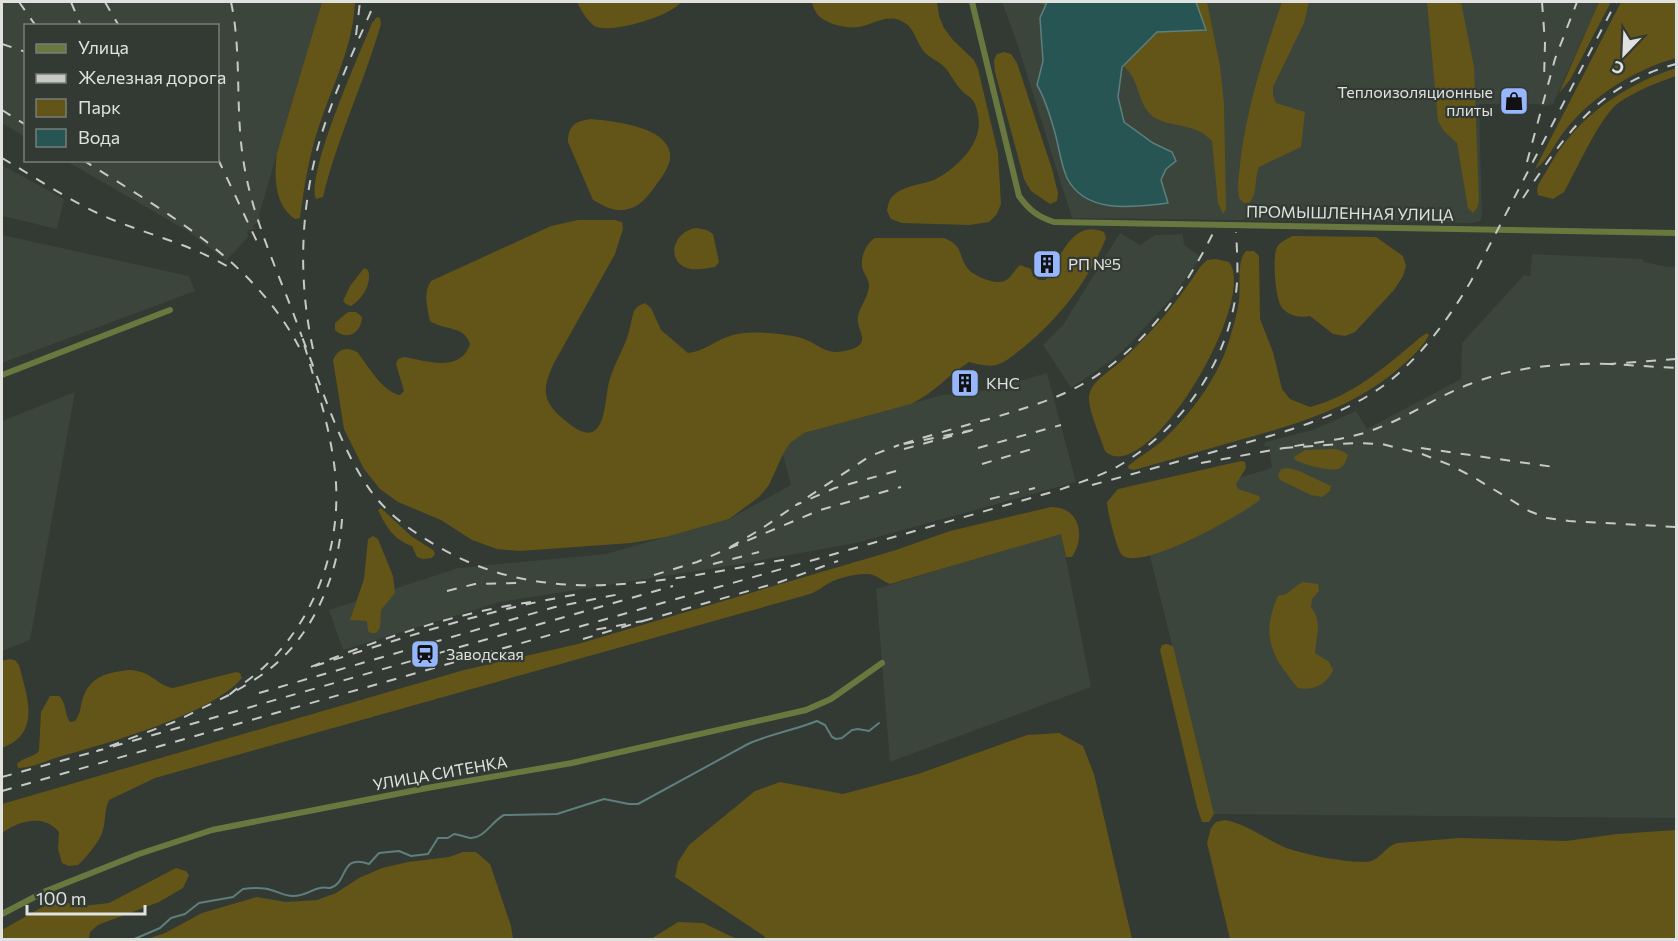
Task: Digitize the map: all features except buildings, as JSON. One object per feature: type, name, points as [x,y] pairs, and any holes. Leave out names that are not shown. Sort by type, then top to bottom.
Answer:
[{"type":"street","name":"ПРОМЫШЛЕННАЯ УЛИЦА","points":[[972,2],[1019,196],[1027,208],[1040,217],[1054,222],[1677,233]]},
{"type":"street","points":[[2,375],[170,310]]},
{"type":"street","name":"УЛИЦА СИТЕНКА","points":[[2,914],[46,891],[139,854],[212,830],[427,788],[572,763],[806,710],[831,699],[882,663]]},
{"type":"shaded area","points":[[2,2],[322,2],[259,215],[261,222],[253,225],[254,229],[247,231],[248,237],[226,261],[191,233],[68,162],[219,162],[219,24],[24,24],[24,136],[2,123]]},
{"type":"shaded area","points":[[1002,2],[1599,2],[1553,104],[1544,106],[1479,104],[1482,216],[1480,221],[1474,223],[1072,218]]},
{"type":"shaded area","points":[[2,165],[64,199],[57,229],[2,216]]},
{"type":"shaded area","points":[[1120,233],[1140,245],[1155,235],[1183,234],[1184,245],[1201,257],[1173,296],[1130,344],[1112,360],[1071,388],[1043,345],[1063,325]]},
{"type":"shaded area","points":[[2,235],[189,276],[195,291],[2,363]]},
{"type":"shaded area","points":[[1532,254],[1643,259],[1644,262],[1676,267],[1676,818],[1214,814],[1138,508],[1272,468],[1269,446],[1264,447],[1265,442],[1313,430],[1356,411],[1367,429],[1461,379],[1462,343],[1524,275],[1530,276]]},
{"type":"shaded area","points":[[1047,373],[1076,482],[856,543],[735,565],[500,602],[343,650],[329,610],[458,568],[606,554],[729,519],[791,485],[779,440],[942,395],[987,390]]},
{"type":"shaded area","points":[[75,392],[30,640],[2,651],[2,421]]},
{"type":"shaded area","points":[[1061,533],[1091,687],[890,762],[876,589]]},
{"type":"green space","points":[[322,2],[355,2],[342,65],[312,149],[300,218],[295,219],[288,213],[279,198],[276,180],[277,153]]},
{"type":"green space","points":[[577,2],[683,2],[655,18],[632,25],[600,28],[593,25]]},
{"type":"green space","points":[[811,2],[937,2],[944,28],[974,60],[978,69],[998,153],[1001,204],[997,214],[989,222],[969,225],[902,223],[891,219],[887,211],[894,195],[903,189],[936,179],[953,168],[968,153],[979,125],[976,106],[945,68],[924,52],[913,31],[904,22],[889,19],[859,27],[843,26],[821,18]]},
{"type":"green space","points":[[1037,2],[1207,2],[1220,66],[1224,104],[1226,209],[1223,214],[1218,203],[1212,141],[1196,130],[1156,119],[1146,110],[1133,78],[1121,63],[1080,29],[1048,6]]},
{"type":"green space","points":[[1282,2],[1309,2],[1304,23],[1273,87],[1276,103],[1305,112],[1301,147],[1259,167],[1254,195],[1249,203],[1244,203],[1239,198],[1238,188],[1248,116]]},
{"type":"green space","points":[[1427,2],[1461,2],[1474,67],[1479,201],[1473,213],[1468,208],[1457,143],[1444,131],[1438,121]]},
{"type":"green space","points":[[1599,2],[1611,2],[1570,80],[1559,93]]},
{"type":"green space","points":[[1621,2],[1676,2],[1676,58],[1630,77],[1589,105],[1562,134],[1544,161],[1535,169]]},
{"type":"green space","points":[[377,17],[380,18],[381,24],[374,46],[323,197],[316,199],[315,185],[326,139],[372,23]]},
{"type":"green space","points":[[1004,52],[1011,54],[1017,63],[1052,169],[1058,193],[1057,201],[1050,204],[1031,191],[1024,179],[995,72],[994,60],[997,54]]},
{"type":"green space","points":[[1676,68],[1676,76],[1631,95],[1610,111],[1596,132],[1564,192],[1553,199],[1538,195],[1538,185],[1560,149],[1597,110],[1643,81]]},
{"type":"green space","points":[[591,119],[641,128],[663,140],[669,149],[670,160],[666,170],[650,193],[636,206],[619,210],[593,200],[568,142],[569,132],[574,125]]},
{"type":"green space","points":[[578,220],[615,220],[622,222],[623,229],[615,254],[554,363],[547,381],[548,402],[567,422],[588,433],[600,424],[610,379],[627,338],[634,311],[645,303],[651,308],[661,330],[688,353],[730,336],[754,333],[798,337],[828,351],[841,352],[861,344],[862,336],[858,316],[869,286],[862,261],[866,247],[875,238],[944,238],[955,244],[965,265],[972,273],[999,282],[1008,279],[1020,265],[1031,269],[1033,276],[1039,280],[1045,280],[1070,241],[1084,230],[1094,229],[1104,232],[1106,238],[1090,270],[1070,300],[1046,327],[1011,357],[993,366],[969,362],[911,404],[804,433],[790,443],[769,485],[759,497],[729,519],[666,537],[631,543],[520,551],[497,549],[472,540],[441,520],[398,502],[380,489],[364,469],[344,429],[333,360],[337,353],[343,350],[349,349],[357,352],[381,384],[400,395],[404,391],[396,364],[398,359],[404,357],[442,363],[451,362],[459,359],[470,344],[459,331],[430,321],[426,295],[431,281],[551,226]]},
{"type":"green space","points":[[696,228],[713,234],[719,262],[715,267],[690,269],[676,259],[674,253],[678,240],[688,230]]},
{"type":"green space","points":[[1292,236],[1376,237],[1403,256],[1406,266],[1403,276],[1394,290],[1355,332],[1345,336],[1333,334],[1310,316],[1292,315],[1280,304],[1275,279],[1275,252],[1280,244]]},
{"type":"green space","points":[[1246,251],[1254,251],[1259,256],[1260,319],[1273,352],[1282,389],[1290,399],[1310,407],[1342,395],[1370,378],[1422,336],[1427,333],[1429,335],[1405,363],[1347,403],[1259,435],[1134,470],[1129,469],[1128,466],[1162,441],[1183,420],[1218,369],[1236,316],[1241,261]]},
{"type":"green space","points":[[1216,259],[1229,262],[1234,283],[1228,313],[1214,349],[1194,386],[1170,419],[1146,444],[1123,456],[1105,451],[1089,403],[1090,391],[1153,329],[1173,306],[1200,267],[1207,260]]},
{"type":"green space","points":[[364,268],[368,270],[369,275],[366,290],[351,306],[346,304],[343,301],[350,286]]},
{"type":"green space","points":[[348,312],[356,312],[362,317],[361,322],[353,334],[340,334],[335,330],[335,323]]},
{"type":"green space","points":[[1336,449],[1348,455],[1343,465],[1336,469],[1311,466],[1295,460],[1294,457],[1305,450]]},
{"type":"green space","points":[[1241,461],[1245,462],[1246,468],[1236,484],[1238,489],[1259,496],[1260,500],[1191,540],[1169,549],[1149,556],[1133,558],[1122,555],[1113,530],[1107,502],[1118,489]]},
{"type":"green space","points":[[1288,468],[1331,486],[1330,491],[1322,497],[1311,495],[1280,480],[1278,475],[1281,469]]},
{"type":"green space","points":[[1051,507],[1061,508],[1068,512],[1078,524],[1079,540],[1072,557],[1066,557],[1061,534],[890,584],[868,574],[846,577],[831,582],[810,594],[155,778],[109,800],[100,837],[78,865],[69,866],[62,863],[58,849],[59,832],[46,822],[23,822],[2,833],[2,804],[464,670],[578,644],[896,550],[950,531]]},
{"type":"green space","points":[[381,508],[411,536],[433,550],[435,554],[432,558],[417,557],[412,546],[395,536],[378,510]]},
{"type":"green space","points":[[373,536],[378,539],[393,576],[395,593],[381,610],[380,628],[376,633],[368,631],[367,621],[350,620],[364,579],[368,539]]},
{"type":"green space","points":[[1302,582],[1318,584],[1319,591],[1312,599],[1311,607],[1318,624],[1315,653],[1329,662],[1333,670],[1323,683],[1309,689],[1298,688],[1281,666],[1270,635],[1270,623],[1278,596],[1286,594]]},
{"type":"green space","points":[[1162,645],[1173,646],[1214,814],[1209,822],[1202,822],[1197,807],[1160,650]]},
{"type":"green space","points":[[15,660],[19,665],[29,713],[23,733],[15,741],[2,748],[2,661]]},
{"type":"green space","points":[[129,670],[148,675],[161,684],[173,688],[236,672],[240,673],[242,678],[228,691],[208,704],[158,726],[18,768],[19,762],[39,751],[41,712],[50,696],[59,696],[70,722],[75,721],[86,691],[95,680],[114,672]]},
{"type":"green space","points":[[1059,733],[1083,746],[1094,774],[1132,939],[766,939],[675,877],[678,862],[689,845],[755,791],[780,782],[843,794],[918,774],[1027,735]]},
{"type":"green space","points":[[1225,820],[1292,850],[1314,856],[1363,862],[1374,860],[1397,843],[1460,838],[1566,841],[1617,834],[1676,830],[1676,939],[1230,939],[1207,843],[1211,828],[1216,822]]},
{"type":"green space","points":[[463,852],[476,852],[490,864],[511,926],[513,939],[147,939],[165,933],[202,913],[257,897],[286,902],[317,900],[336,893],[359,878],[382,868],[449,857]]},
{"type":"green space","points":[[176,868],[186,871],[189,875],[183,888],[159,902],[98,925],[90,932],[89,939],[2,939],[2,930],[46,905],[63,902],[83,906],[109,903]]},
{"type":"green space","points":[[678,922],[703,923],[737,939],[651,939]]},
{"type":"water","points":[[1047,2],[1196,2],[1206,30],[1157,32],[1122,67],[1118,97],[1124,122],[1153,143],[1172,152],[1176,161],[1166,169],[1161,180],[1168,203],[1126,207],[1098,203],[1075,190],[1067,178],[1049,114],[1037,85],[1043,61],[1040,18]]},
{"type":"waterway","points":[[132,940],[160,928],[171,918],[185,914],[199,903],[233,897],[243,889],[264,888],[293,896],[321,888],[330,888],[340,881],[348,865],[353,862],[369,864],[379,853],[399,851],[411,856],[428,854],[438,838],[448,838],[454,834],[475,838],[504,815],[557,814],[604,799],[638,804],[748,744],[817,721],[825,725],[832,737],[836,739],[842,738],[852,730],[869,731],[879,723]]},
{"type":"railway","points":[[19,2],[35,24]]},
{"type":"railway","points":[[71,2],[80,24]]},
{"type":"railway","points":[[105,2],[118,24]]},
{"type":"railway","points":[[231,2],[236,41],[239,119],[247,181],[260,227],[302,337]]},
{"type":"railway","points":[[356,35],[360,2]]},
{"type":"railway","points":[[313,349],[304,290],[303,260],[307,201],[312,172],[333,101],[375,2]]},
{"type":"railway","points":[[1542,2],[1545,43],[1544,80]]},
{"type":"railway","points":[[1527,162],[1555,59],[1577,2]]},
{"type":"railway","points":[[1092,485],[1247,443],[1316,421],[1359,401],[1398,374],[1438,330],[1471,281],[1616,2]]},
{"type":"railway","points":[[2,44],[24,51]]},
{"type":"railway","points":[[1523,198],[1569,133],[1604,99],[1649,73],[1676,64]]},
{"type":"railway","points":[[2,110],[24,124]]},
{"type":"railway","points":[[2,158],[93,211],[200,252],[230,268]]},
{"type":"railway","points":[[219,161],[259,246]]},
{"type":"railway","points":[[86,162],[174,218],[232,263],[280,316],[299,347]]},
{"type":"railway","points":[[904,449],[977,429],[899,445],[1039,403],[1071,390],[1103,371],[1142,338],[1159,318],[1189,276],[1214,231]]},
{"type":"railway","points":[[2,791],[1059,490],[1115,468],[1139,453],[1181,414],[1213,366],[1225,339],[1233,312],[1237,283],[1236,232]]},
{"type":"railway","points":[[342,519],[331,577],[315,614],[292,647],[279,661],[255,680],[229,695],[265,666],[285,645],[301,622],[315,596],[332,542],[336,514],[333,457],[323,411],[302,337],[351,459],[373,494],[394,516],[419,535],[479,566],[522,579],[565,584],[610,585],[699,575],[788,559]]},
{"type":"railway","points":[[1676,359],[1610,364],[1676,368]]},
{"type":"railway","points":[[1610,364],[1556,365],[1504,373],[1458,389],[1401,418],[1367,432],[1284,448],[1355,443],[1382,444],[1422,454],[1450,465],[1529,511],[1547,518],[1676,527]]},
{"type":"railway","points":[[978,448],[1061,425]]},
{"type":"railway","points":[[896,471],[835,488],[796,505],[870,456],[899,445]]},
{"type":"railway","points":[[1201,463],[1284,448]]},
{"type":"railway","points":[[1421,448],[1554,467]]},
{"type":"railway","points":[[982,464],[1032,449]]},
{"type":"railway","points":[[756,532],[725,550],[820,510],[901,487]]},
{"type":"railway","points":[[990,499],[1035,488]]},
{"type":"railway","points":[[764,527],[796,505]]},
{"type":"railway","points":[[654,575],[697,562],[725,550]]},
{"type":"railway","points":[[713,564],[759,552]]},
{"type":"railway","points":[[643,621],[780,582],[838,561]]},
{"type":"railway","points":[[447,591],[475,584],[519,583]]},
{"type":"railway","points":[[229,695],[174,722],[97,751],[673,586]]},
{"type":"railway","points":[[531,602],[474,613],[418,628],[308,668],[477,617],[580,594]]},
{"type":"railway","points":[[259,693],[555,607],[620,594]]},
{"type":"railway","points":[[583,639],[643,621],[594,630]]},
{"type":"railway","points":[[2,777],[97,751]]},
{"type":"place","name":"Теплоизоляционные плиты","points":[[1514,101]]},
{"type":"place","name":"РП №5","points":[[1047,264]]},
{"type":"place","name":"КНС","points":[[965,383]]},
{"type":"place","name":"Заводская","points":[[425,654]]}]
